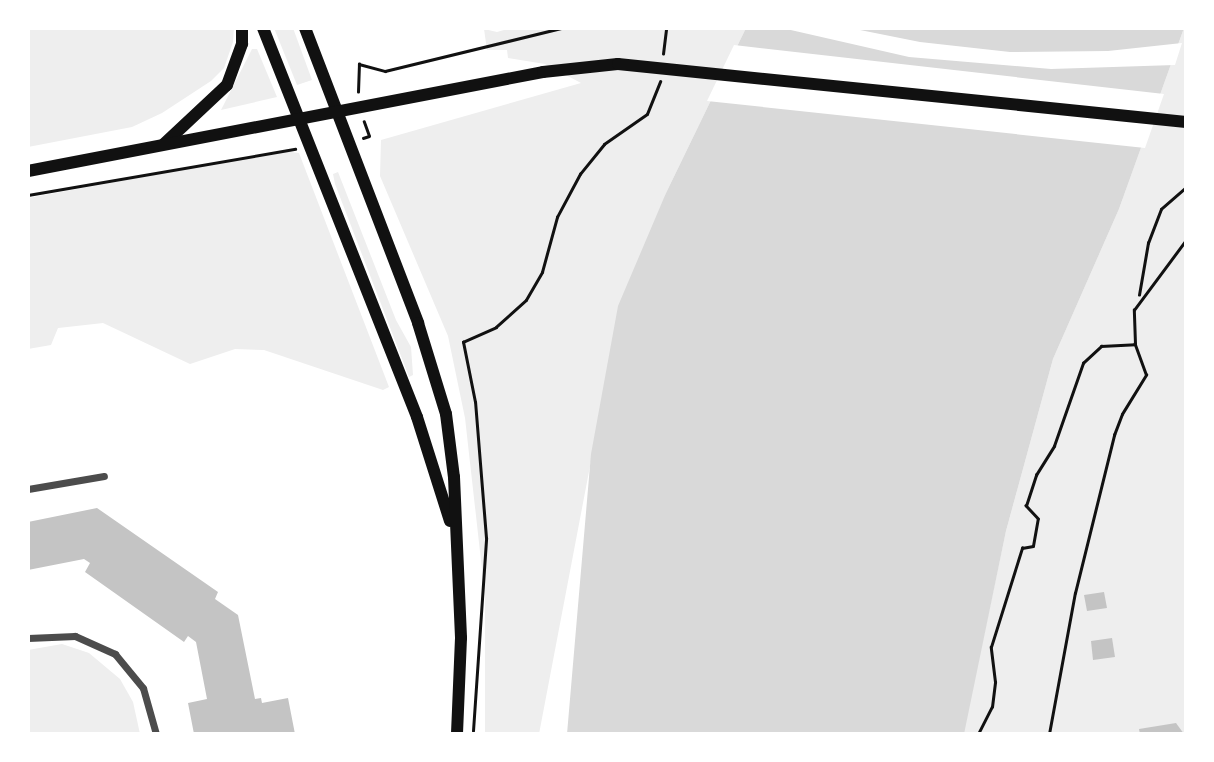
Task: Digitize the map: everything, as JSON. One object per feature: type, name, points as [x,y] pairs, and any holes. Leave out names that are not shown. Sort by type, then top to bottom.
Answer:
[{"type":"main road","points":[[162,145],[226,85],[242,44],[242,28]]},
{"type":"main road","points":[[263,28],[417,417],[454,535]]},
{"type":"main road","points":[[305,28],[438,379],[454,477],[454,535],[461,638],[457,734]]},
{"type":"main road","points":[[28,171],[542,72],[618,64],[1186,122]]},
{"type":"street","points":[[28,489],[104,475]]},
{"type":"street","points":[[28,638],[75,636],[115,654],[143,688],[156,734]]},
{"type":"path","points":[[359,64],[385,71],[562,28]]},
{"type":"path","points":[[663,55],[666,28]]},
{"type":"path","points":[[473,734],[486,538],[475,402],[463,342],[496,327],[526,300],[542,272],[557,217],[580,174],[604,144],[647,114],[656,98],[662,68]]},
{"type":"path","points":[[349,144],[369,136]]},
{"type":"path","points":[[28,195],[285,148],[310,149]]},
{"type":"path","points":[[1049,734],[1075,593],[1114,435],[1146,375],[1133,334],[1148,243],[1161,209],[1186,187]]},
{"type":"path","points":[[1138,299],[1186,240]]},
{"type":"path","points":[[978,734],[993,695],[991,647],[1022,548],[1033,546],[1038,519],[1026,506],[1036,475],[1054,446],[1083,363],[1101,346],[1135,344]]},
{"type":"shaded area","points":[[28,28],[234,28],[233,42],[224,68],[211,81],[162,113],[132,127],[28,147]]},
{"type":"shaded area","points":[[274,28],[293,28],[312,80],[297,85]]},
{"type":"shaded area","points":[[511,28],[746,28],[666,193],[591,461],[539,734],[485,734],[485,596],[465,418],[448,336],[380,176],[381,140],[581,83],[545,64],[508,58],[507,50],[487,50],[484,29],[497,32]]},
{"type":"shaded area","points":[[746,28],[1184,28],[1119,209],[1053,359],[1006,531],[964,734],[567,734],[591,454],[618,306],[666,193]]},
{"type":"shaded area","points":[[1184,28],[1186,734],[963,734],[1006,531],[1053,359],[1119,209]]},
{"type":"shaded area","points":[[252,49],[257,49],[277,97],[221,110]]},
{"type":"shaded area","points":[[284,151],[299,153],[389,387],[383,390],[264,350],[235,349],[190,364],[103,323],[58,328],[51,345],[28,349],[28,198]]},
{"type":"shaded area","points":[[338,172],[396,320],[411,347],[413,375],[409,377],[335,184],[333,174]]},
{"type":"shaded area","points":[[62,644],[89,653],[120,679],[133,702],[140,734],[28,734],[28,650]]},
{"type":"pier","points":[[782,28],[850,28],[920,42],[1010,52],[1108,51],[1182,43],[1175,65],[1051,69],[909,57]]},
{"type":"pier","points":[[734,45],[1164,94],[1145,148],[707,101]]},
{"type":"building","points":[[97,508],[218,592],[215,599],[238,615],[255,699],[261,698],[262,703],[288,698],[295,734],[194,734],[188,703],[207,699],[196,642],[188,636],[184,642],[85,572],[90,563],[84,559],[28,570],[28,522]]},
{"type":"building","points":[[1104,592],[1107,608],[1087,611],[1084,595]]},
{"type":"building","points":[[1112,638],[1115,657],[1093,660],[1091,641]]},
{"type":"building","points":[[1176,723],[1184,734],[1140,734],[1139,729]]}]
